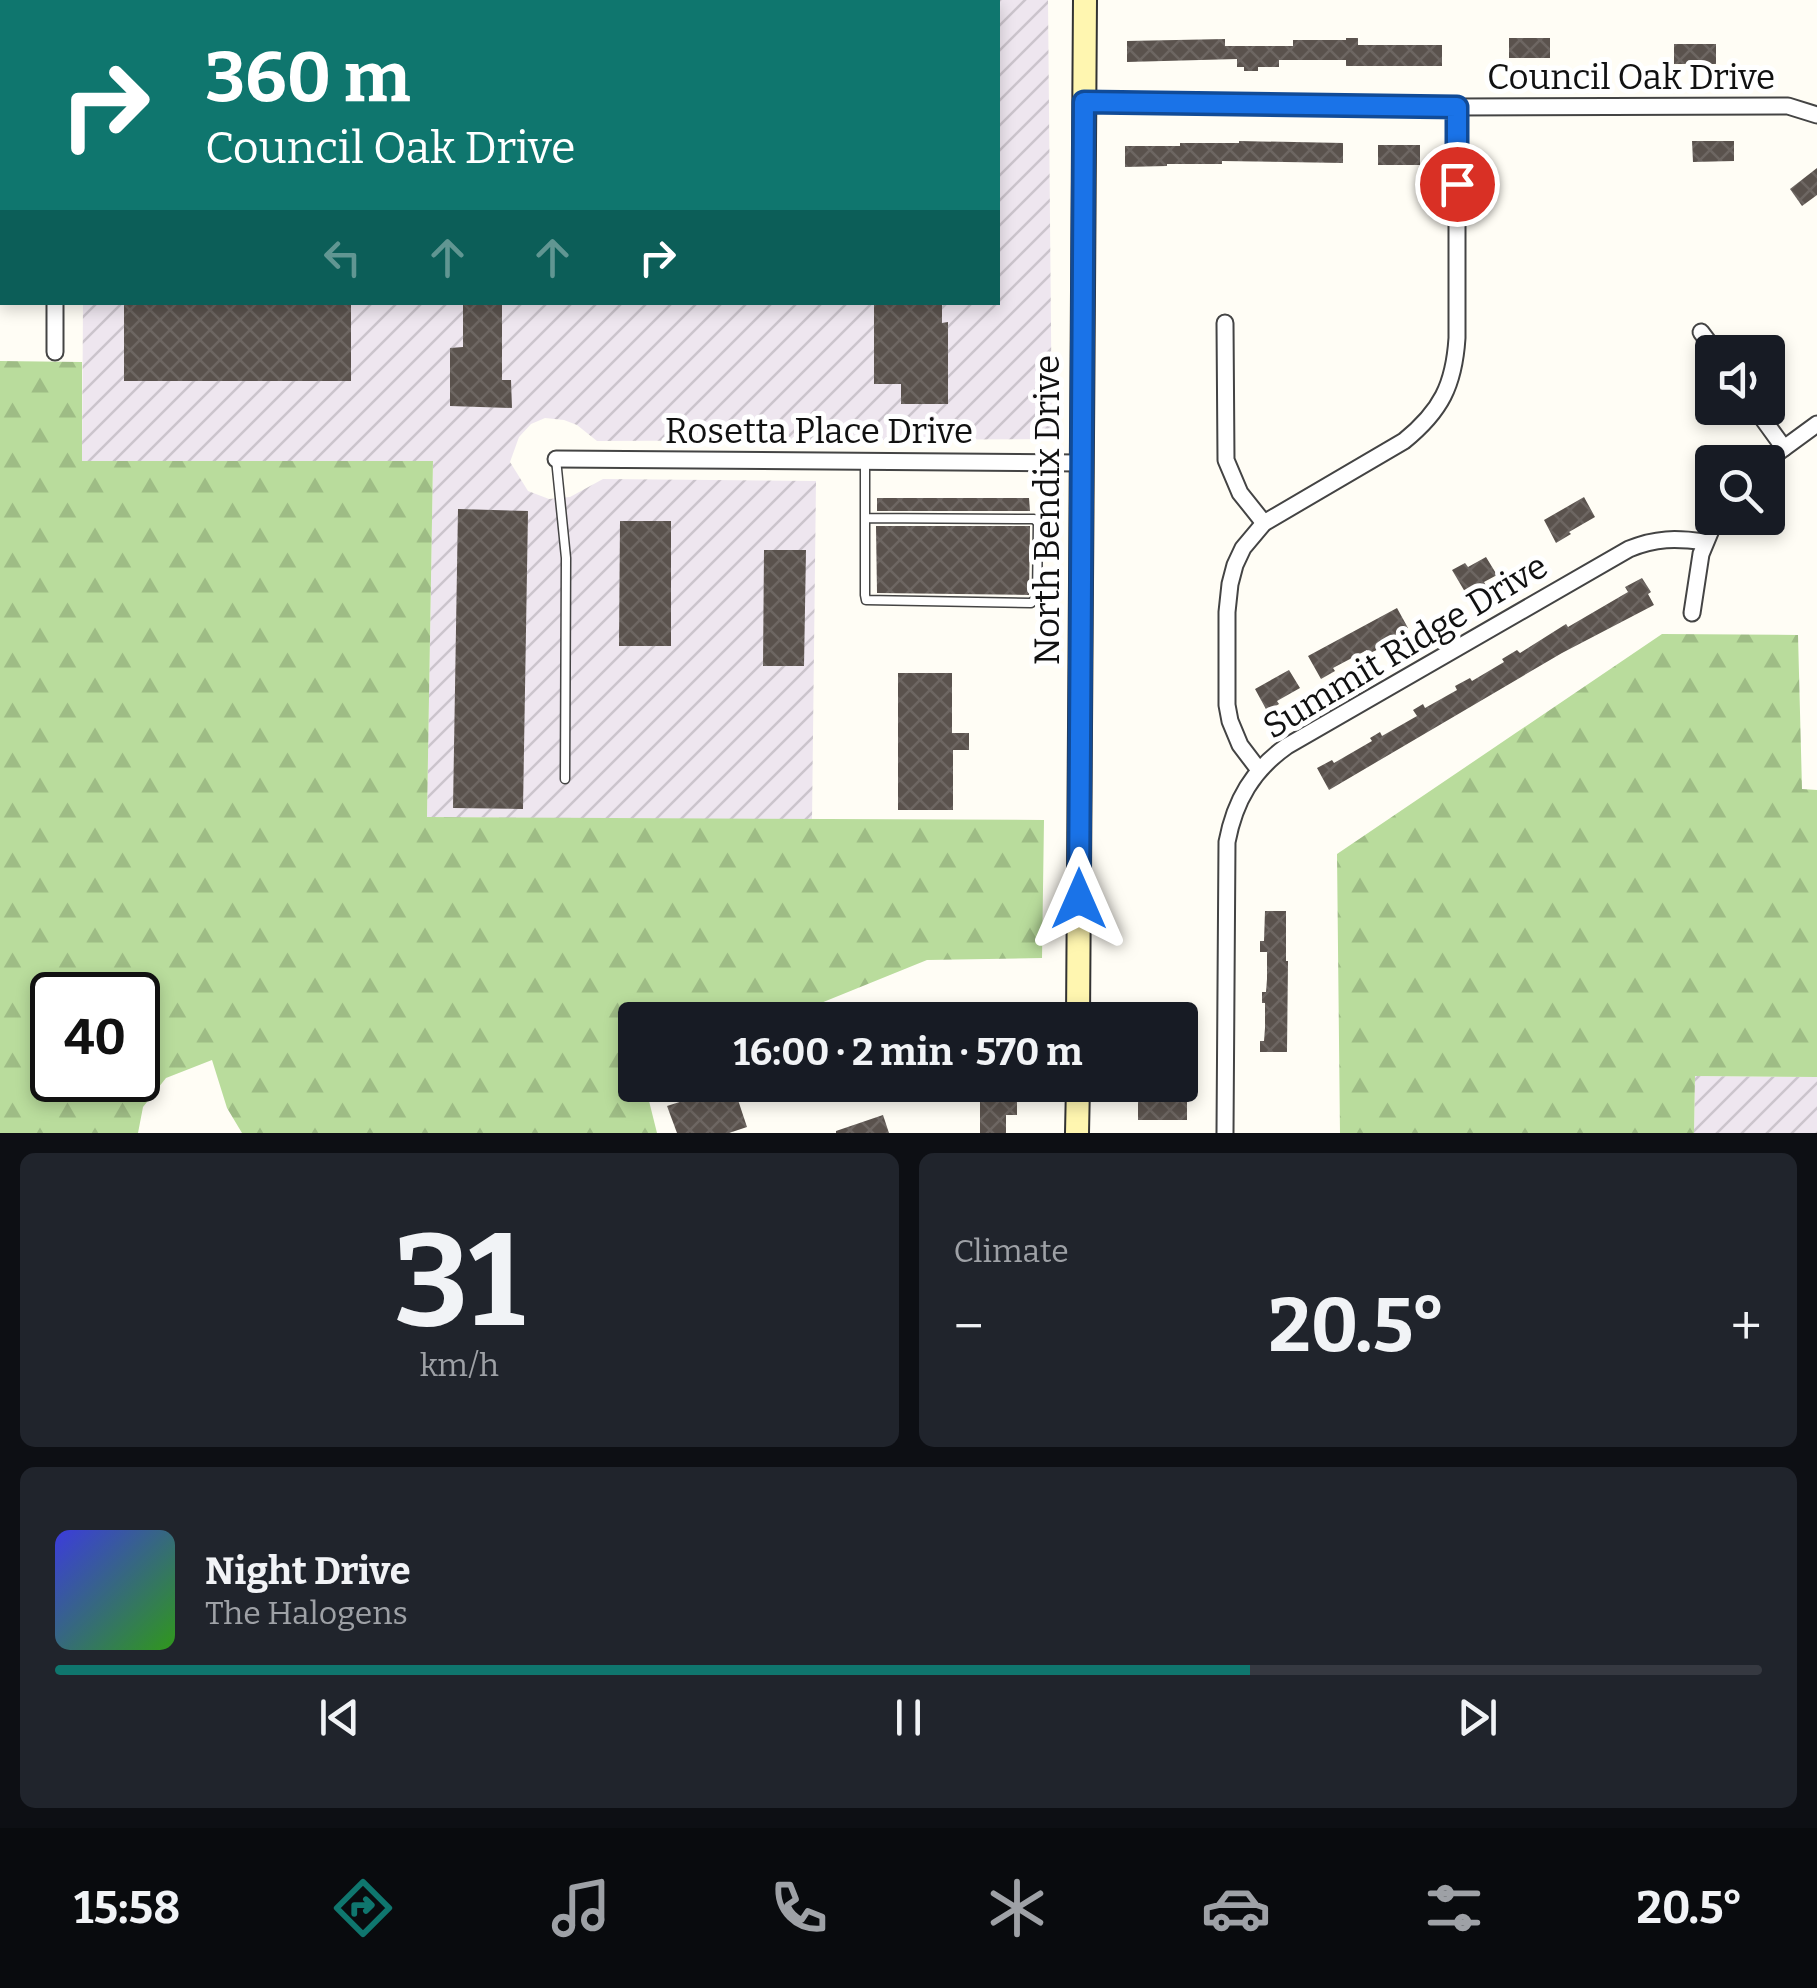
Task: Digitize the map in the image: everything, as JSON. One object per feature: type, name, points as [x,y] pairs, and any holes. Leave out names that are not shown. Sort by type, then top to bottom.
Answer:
[{"type":"street","name":"North Bendix Drive","points":[[1078,1002],[1085,0]]},
{"type":"street","name":"Council Oak Drive","points":[[1084,102],[1788,106],[1817,115]]},
{"type":"street","points":[[1259,770],[1240,746],[1227,705],[1226,612],[1235,564],[1264,522],[1404,440],[1443,398],[1457,338],[1457,107]]},
{"type":"street","points":[[54,305],[54,352]]},
{"type":"street","points":[[1225,322],[1226,460],[1240,493],[1264,522]]},
{"type":"street","points":[[1785,447],[1817,424]]},
{"type":"street","name":"Rosetta Place Drive","points":[[556,460],[1082,462]]},
{"type":"street","points":[[1692,612],[1708,535]]},
{"type":"street","name":"Summit Ridge Drive","points":[[1225,1133],[1227,842],[1238,802],[1259,770],[1288,746],[1630,549],[1663,538],[1704,542]]},
{"type":"street","points":[[1077,1133],[1078,1102]]},
{"type":"lane","points":[[556,460],[566,558],[565,779]]},
{"type":"lane","points":[[865,461],[865,518],[866,600],[1031,603],[1037,598],[1038,522],[1034,519],[865,518]]},
{"type":"shaded area","points":[[1000,0],[1048,0],[1052,439],[597,441],[577,425],[545,418],[531,424],[519,437],[510,462],[528,491],[549,499],[570,497],[603,479],[816,481],[812,820],[427,817],[433,461],[82,461],[83,305],[1000,305]]},
{"type":"shaded area","points":[[1695,1076],[1817,1077],[1817,1133],[1694,1133]]},
{"type":"green space","points":[[0,361],[82,362],[82,461],[433,461],[427,817],[1044,820],[1042,958],[927,960],[823,1002],[618,1002],[618,1102],[649,1102],[657,1133],[242,1133],[227,1108],[212,1060],[166,1078],[160,1086],[160,972],[30,972],[30,1102],[147,1102],[138,1133],[0,1133]]},
{"type":"green space","points":[[1662,634],[1798,635],[1802,789],[1817,790],[1817,1077],[1695,1076],[1694,1133],[1340,1133],[1337,854]]},
{"type":"building","points":[[1358,38],[1358,45],[1442,45],[1442,66],[1346,66],[1346,60],[1279,60],[1279,67],[1244,71],[1244,67],[1237,67],[1237,59],[1127,62],[1127,41],[1225,39],[1225,46],[1293,46],[1293,40]]},
{"type":"building","points":[[1509,38],[1550,38],[1550,58],[1509,58]]},
{"type":"building","points":[[1674,44],[1716,44],[1716,64],[1674,64]]},
{"type":"building","points":[[1239,141],[1343,143],[1343,163],[1222,161],[1125,167],[1125,146]]},
{"type":"building","points":[[1692,141],[1734,141],[1734,161],[1693,162]]},
{"type":"building","points":[[1378,145],[1420,145],[1420,165],[1378,165]]},
{"type":"building","points":[[1817,168],[1817,195],[1802,206],[1790,189]]},
{"type":"building","points":[[124,305],[351,305],[351,381],[124,381]]},
{"type":"building","points":[[463,305],[502,305],[502,380],[511,380],[512,408],[450,406],[450,348],[463,347]]},
{"type":"building","points":[[874,305],[942,305],[942,323],[948,322],[948,404],[901,404],[901,384],[874,384]]},
{"type":"building","points":[[1584,497],[1595,517],[1556,543],[1544,520]]},
{"type":"building","points":[[877,498],[1029,498],[1030,511],[877,511]]},
{"type":"building","points":[[458,509],[528,511],[523,809],[453,808]]},
{"type":"building","points":[[620,521],[671,521],[671,646],[619,646]]},
{"type":"building","points":[[876,526],[1030,526],[1029,595],[877,593]]},
{"type":"building","points":[[764,550],[806,550],[804,666],[763,666]]},
{"type":"building","points":[[1486,557],[1497,575],[1484,582],[1487,587],[1468,597],[1452,570]]},
{"type":"building","points":[[1642,578],[1654,605],[1562,653],[1329,790],[1317,768],[1332,760],[1334,763],[1380,732],[1382,736],[1417,716],[1413,710],[1423,704],[1425,708],[1457,690],[1455,686],[1504,662],[1502,659],[1517,650],[1520,653],[1566,624],[1568,627],[1628,592],[1625,587]]},
{"type":"building","points":[[1397,608],[1408,628],[1369,654],[1367,650],[1333,668],[1335,671],[1321,679],[1308,656]]},
{"type":"building","points":[[1289,670],[1300,688],[1267,711],[1255,689]]},
{"type":"building","points":[[898,673],[952,673],[952,733],[969,733],[969,750],[953,750],[953,810],[898,810]]},
{"type":"building","points":[[1265,911],[1286,911],[1287,1052],[1260,1052],[1265,1028],[1262,992],[1266,992],[1267,979],[1267,952],[1260,952]]},
{"type":"building","points":[[680,1102],[739,1102],[747,1127],[729,1133],[677,1133],[667,1106]]},
{"type":"building","points":[[980,1102],[1017,1102],[1017,1115],[1006,1115],[1006,1133],[980,1133]]},
{"type":"building","points":[[1138,1102],[1187,1102],[1187,1120],[1138,1120]]},
{"type":"building","points":[[883,1115],[889,1133],[836,1133],[836,1131]]},
{"type":"route","points":[[1079,899],[1084,102],[1457,107],[1457,184]]}]
